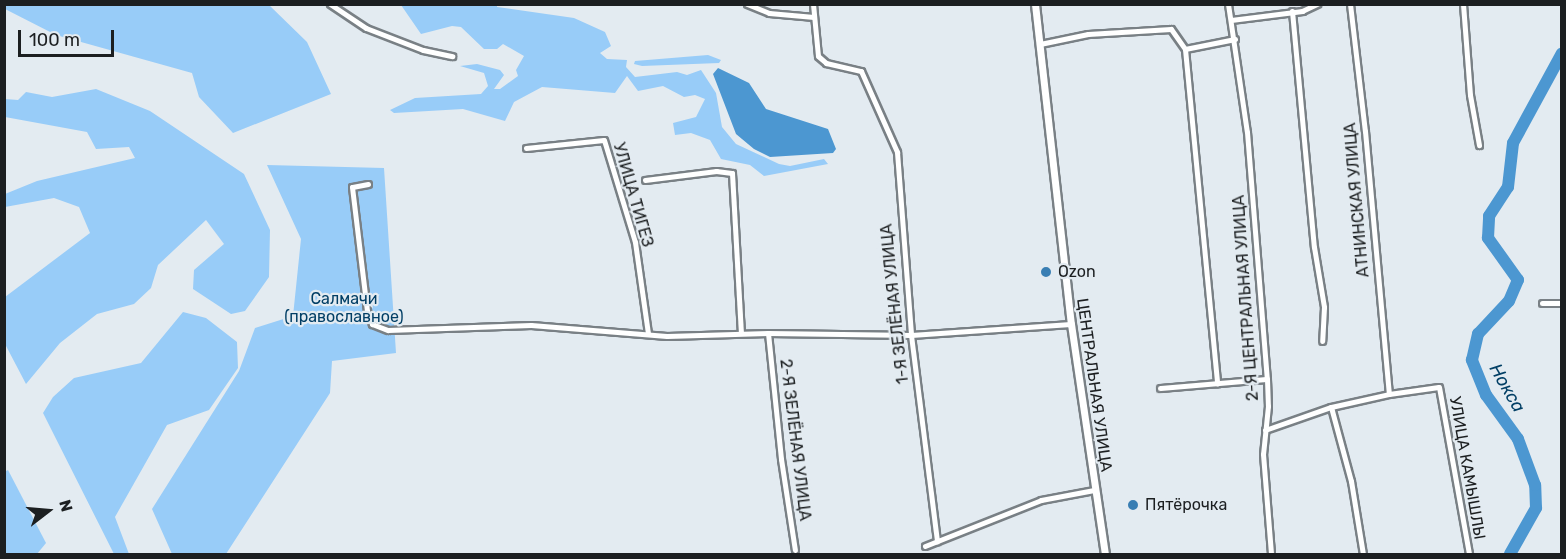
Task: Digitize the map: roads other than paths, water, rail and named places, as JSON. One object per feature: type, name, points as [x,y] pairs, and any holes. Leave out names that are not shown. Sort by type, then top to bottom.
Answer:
[{"type":"street","points":[[330,4],[366,28],[423,50],[452,56]]},
{"type":"street","points":[[747,4],[769,13],[814,17],[813,4]]},
{"type":"street","name":"ЦЕНТРАЛЬНАЯ УЛИЦА","points":[[1035,4],[1071,324],[1105,555]]},
{"type":"street","name":"2-Я ЦЕНТРАЛЬНАЯ УЛИЦА","points":[[1228,4],[1247,132],[1267,379],[1268,406],[1263,454],[1271,555]]},
{"type":"street","points":[[1232,20],[1302,11],[1317,4]]},
{"type":"street","name":"АТНИНСКАЯ УЛИЦА","points":[[1350,4],[1365,130],[1389,394]]},
{"type":"street","points":[[1463,4],[1470,95],[1479,145]]},
{"type":"street","points":[[1292,11],[1314,247],[1324,307],[1322,341]]},
{"type":"street","name":"1-Я ЗЕЛЁНАЯ УЛИЦА","points":[[814,17],[818,56],[826,63],[861,71],[897,152],[898,198],[911,335],[937,541]]},
{"type":"street","points":[[1040,44],[1088,34],[1172,28],[1185,49],[1217,383]]},
{"type":"street","points":[[1185,49],[1235,39]]},
{"type":"street","name":"УЛИЦА ТИГЕЗ","points":[[526,148],[604,140],[635,242],[648,333]]},
{"type":"street","points":[[645,180],[716,171],[732,173],[741,333]]},
{"type":"street","points":[[368,184],[352,187],[367,311],[372,324],[388,330],[531,325],[667,336],[741,333],[911,335],[1071,324]]},
{"type":"street","points":[[1542,303],[1562,303]]},
{"type":"street","name":"2-Я ЗЕЛЁНАЯ УЛИЦА","points":[[768,333],[781,459],[795,550]]},
{"type":"street","points":[[1160,388],[1267,379]]},
{"type":"street","name":"УЛИЦА КАМЫШЛЫ","points":[[1389,394],[1439,387],[1469,555]]},
{"type":"street","points":[[1265,430],[1331,407],[1389,394]]},
{"type":"street","points":[[1331,407],[1351,481],[1363,555]]},
{"type":"street","points":[[925,546],[1041,500],[1094,490]]},
{"type":"waterway","name":"Нокса","points":[[1510,554],[1536,508],[1535,485],[1518,439],[1486,395],[1472,360],[1478,334],[1509,301],[1518,280],[1488,238],[1489,216],[1508,187],[1513,143],[1562,53]]},
{"type":"place","name":"Ozon","points":[[1046,272]]},
{"type":"place","name":"Пятёрочка","points":[[1133,505]]},
{"type":"park label","name":"Салмачи (православное)","points":[[344,308]]}]
